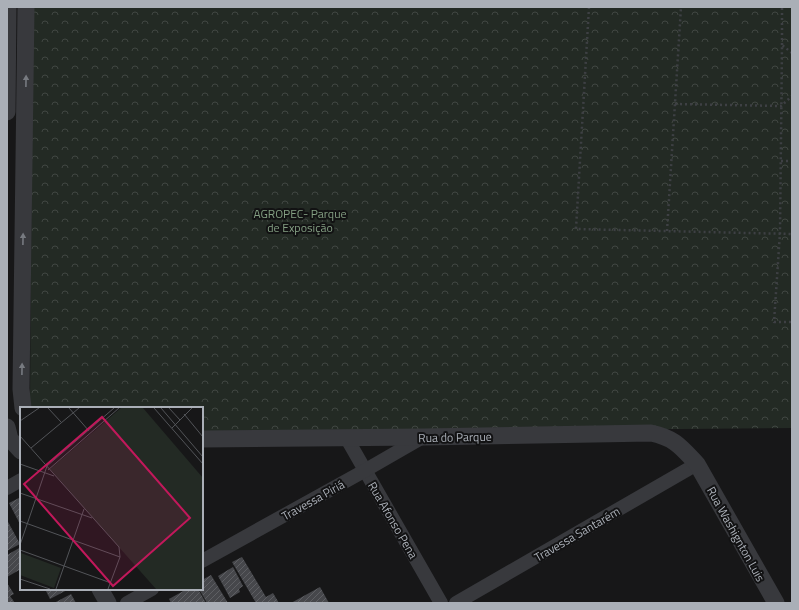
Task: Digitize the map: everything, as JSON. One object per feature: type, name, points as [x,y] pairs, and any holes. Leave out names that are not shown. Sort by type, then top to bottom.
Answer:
[{"type":"street","points":[[8,7],[7,111],[25,110]]},
{"type":"street","points":[[23,407],[21,389],[26,7]]},
{"type":"street","name":"Rua do Parque","points":[[203,439],[651,433],[672,440],[679,445],[697,464]]},
{"type":"street","name":"Rua Afonso Pena","points":[[346,437],[364,471],[441,603]]},
{"type":"street","name":"Travessa Piriá","points":[[203,560],[423,437]]},
{"type":"street","name":"Travessa Santarém","points":[[456,603],[697,464]]},
{"type":"street","name":"Rua Washignton Luis","points":[[697,464],[776,603]]},
{"type":"street","points":[[7,488],[20,481]]},
{"type":"street","points":[[101,590],[108,603]]},
{"type":"street","points":[[126,603],[150,590]]},
{"type":"path","points":[[589,7],[576,229],[792,234]]},
{"type":"path","points":[[667,231],[681,7]]},
{"type":"path","points":[[782,7],[780,233],[774,322],[792,322]]},
{"type":"path","points":[[782,45],[792,53]]},
{"type":"path","points":[[675,104],[781,106],[792,96]]},
{"type":"path","points":[[781,161],[792,161]]},
{"type":"green space","name":"AGROPEC- Parque de Exposição","points":[[33,7],[792,7],[792,428],[203,433],[203,407],[30,407]]},
{"type":"building","points":[[20,498],[20,524],[9,503]]},
{"type":"building","points":[[7,520],[20,544],[7,551]]},
{"type":"building","points":[[20,548],[20,570],[7,577],[7,555]]},
{"type":"building","points":[[242,557],[266,597],[273,593],[279,603],[256,603],[232,562]]},
{"type":"building","points":[[233,567],[243,586],[239,589],[240,592],[230,598],[218,576]]},
{"type":"building","points":[[211,575],[228,603],[207,603],[200,590],[203,590],[203,579]]},
{"type":"building","points":[[7,583],[14,594],[10,596],[15,603],[7,603]]},
{"type":"building","points":[[320,587],[329,603],[291,603]]},
{"type":"building","points":[[46,590],[67,590],[50,599]]},
{"type":"building","points":[[185,590],[199,590],[206,603],[171,603],[169,599]]},
{"type":"building","points":[[71,594],[76,603],[54,603]]}]
